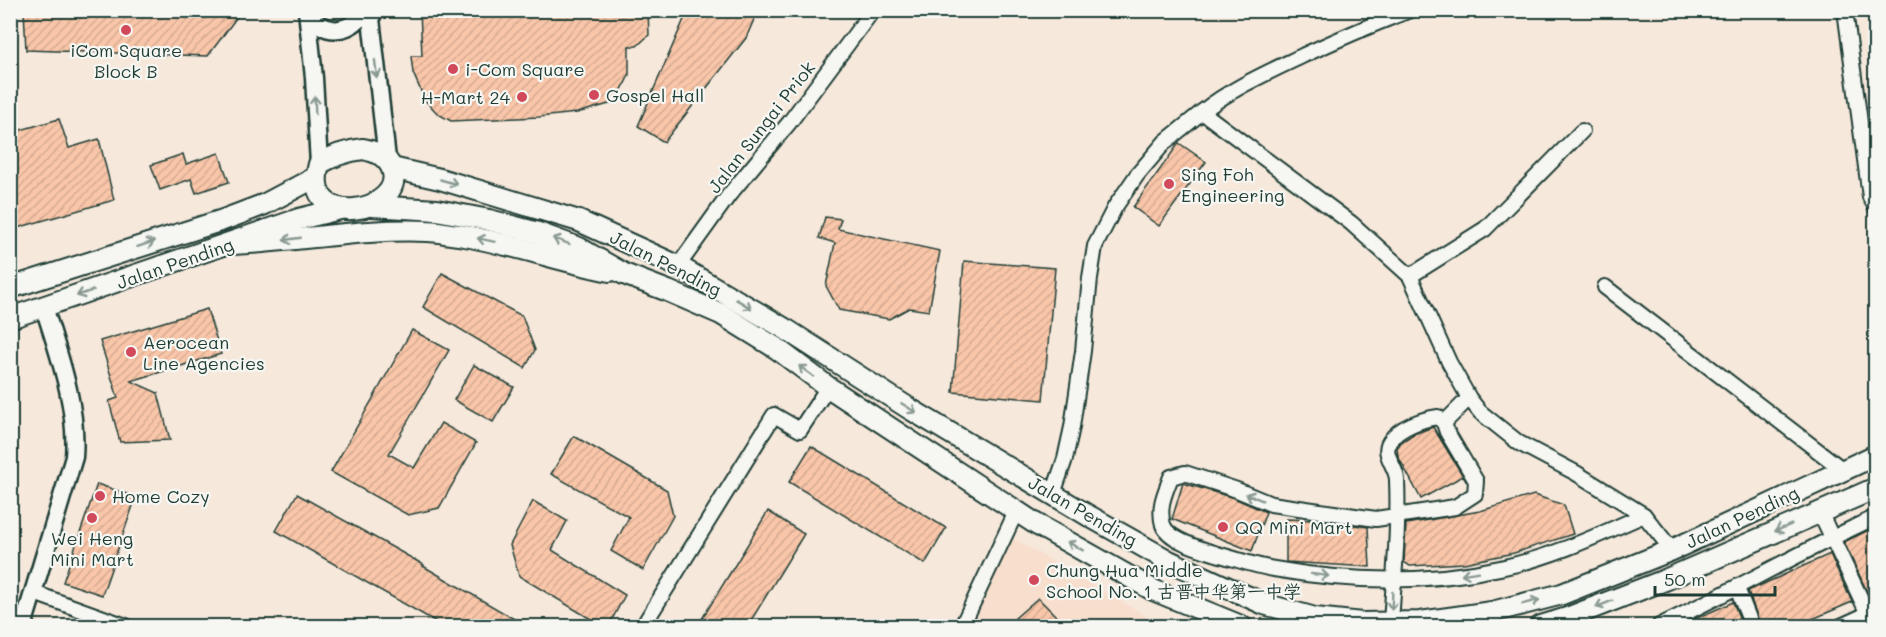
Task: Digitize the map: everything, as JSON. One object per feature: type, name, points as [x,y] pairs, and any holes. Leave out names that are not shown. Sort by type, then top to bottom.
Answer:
[{"type":"main road","points":[[363,149],[376,152],[389,164],[394,176],[393,186],[388,194],[372,206],[340,209],[324,201],[318,191],[317,170],[335,154],[363,149]]},
{"type":"main road","name":"Jalan Pending","points":[[389,164],[579,220],[678,266],[787,330],[910,409],[1169,561],[1264,604],[1315,618],[1362,623],[1420,622],[1492,612],[1562,594],[1672,549],[1875,455]]},
{"type":"main road","name":"Jalan Pending","points":[[10,288],[223,220],[265,204],[317,170]]},
{"type":"main road","name":"Jalan Pending","points":[[372,206],[437,210],[538,233],[579,248],[624,274],[721,314],[776,348],[828,387],[1016,512],[1153,590],[1240,627]]},
{"type":"main road","name":"Jalan Pending","points":[[10,318],[299,219],[340,209]]},
{"type":"main road","points":[[230,244],[269,243],[324,235],[381,231],[429,231],[522,248],[575,264],[624,274]]},
{"type":"main road","name":"Jalan Pending","points":[[1541,627],[1665,580],[1875,488]]},
{"type":"street","points":[[307,11],[315,23],[324,28],[341,30],[360,19],[368,10]]},
{"type":"street","points":[[368,10],[389,164]]},
{"type":"street","name":"Jalan Sungai Priok","points":[[678,266],[729,195],[789,123],[873,10]]},
{"type":"street","points":[[1053,494],[1065,459],[1072,427],[1095,246],[1115,207],[1137,175],[1165,142],[1218,99],[1273,70],[1373,24],[1411,10]]},
{"type":"street","points":[[1845,10],[1870,196],[1875,207]]},
{"type":"street","points":[[307,11],[314,78],[317,170]]},
{"type":"street","points":[[1203,112],[1351,223],[1410,276],[1449,362],[1469,399],[1489,420],[1519,443],[1575,473],[1644,515],[1672,549]]},
{"type":"street","points":[[1410,276],[1485,229],[1582,131]]},
{"type":"street","points":[[1605,286],[1843,470]]},
{"type":"street","points":[[23,627],[74,457],[74,422],[57,349],[44,307]]},
{"type":"street","points":[[642,627],[774,415],[800,430],[828,387]]},
{"type":"street","points":[[1444,423],[1469,399]]},
{"type":"street","points":[[1391,623],[1394,579],[1399,516],[1397,472],[1390,461],[1387,450],[1390,441],[1408,426],[1423,419],[1438,417],[1444,423],[1476,481],[1475,494],[1455,507],[1399,516],[1376,519],[1270,504],[1237,490],[1185,473],[1171,477],[1161,502],[1163,526],[1170,535],[1194,547],[1272,569],[1349,579],[1394,579],[1447,577],[1501,568],[1571,547],[1644,515]]},
{"type":"street","points":[[962,627],[1016,512]]},
{"type":"street","points":[[1821,512],[1831,537],[1873,615],[1841,627]]},
{"type":"street","points":[[1659,627],[1831,537],[1875,517]]},
{"type":"street","points":[[1169,561],[1183,541]]},
{"type":"street","points":[[1737,588],[1752,627]]},
{"type":"street","points":[[34,593],[126,627]]},
{"type":"shaded area","name":"Chung Hua Middle School No. 1 古晋中华第一中学","points":[[1006,534],[1163,626],[961,626]]},
{"type":"building","name":"iCom Square Block B","points":[[24,10],[242,10],[208,56],[26,50]]},
{"type":"building","name":"i-Com Square","points":[[420,10],[648,10],[649,35],[637,46],[629,46],[629,75],[616,102],[577,113],[451,121],[438,114],[425,100],[413,73],[411,56],[422,56]]},
{"type":"building","points":[[688,10],[758,10],[746,38],[664,142],[638,126]]},
{"type":"building","points":[[59,119],[69,148],[99,139],[114,200],[10,230],[10,133]]},
{"type":"building","name":"Sing Foh Engineering","points":[[1179,143],[1206,162],[1159,226],[1133,207]]},
{"type":"building","points":[[219,153],[229,182],[196,193],[191,179],[160,190],[151,165],[183,154],[186,164]]},
{"type":"building","points":[[825,217],[841,219],[838,229],[940,251],[929,311],[909,308],[889,319],[839,310],[826,286],[835,243],[819,238]]},
{"type":"building","points":[[964,261],[1055,268],[1043,400],[953,392]]},
{"type":"building","points":[[442,273],[522,316],[535,350],[525,368],[423,307]]},
{"type":"building","points":[[207,309],[221,354],[131,381],[158,393],[170,440],[120,442],[109,401],[118,398],[100,341]]},
{"type":"building","points":[[412,330],[449,350],[389,454],[414,468],[441,423],[476,443],[439,508],[408,515],[331,472]]},
{"type":"building","points":[[474,365],[514,387],[493,422],[454,400]]},
{"type":"building","points":[[1433,427],[1463,476],[1421,499],[1398,456],[1397,448],[1401,442],[1414,434]]},
{"type":"building","points":[[574,436],[667,490],[673,516],[643,570],[611,551],[629,517],[551,474]]},
{"type":"building","points":[[811,446],[946,528],[925,564],[789,482]]},
{"type":"building","points":[[1183,483],[1234,498],[1266,512],[1252,551],[1172,519]]},
{"type":"building","points":[[97,484],[136,497],[102,595],[63,582]]},
{"type":"building","points":[[297,494],[424,565],[528,627],[445,627],[276,531]]},
{"type":"building","points":[[1534,495],[1564,505],[1573,534],[1514,553],[1464,563],[1410,566],[1404,562],[1406,524],[1480,511]]},
{"type":"building","points":[[533,501],[567,521],[552,550],[625,595],[608,627],[604,627],[519,576],[510,545]]},
{"type":"building","points":[[768,511],[804,534],[747,627],[697,627]]},
{"type":"building","points":[[1286,519],[1320,520],[1368,527],[1370,567],[1286,562]]},
{"type":"building","points":[[1875,527],[1875,593],[1869,596],[1844,542]]},
{"type":"building","points":[[1830,554],[1852,602],[1794,627],[1761,627],[1748,591]]},
{"type":"building","points":[[1038,598],[1066,627],[1025,627],[1015,618]]},
{"type":"building","points":[[1733,602],[1743,627],[1678,627],[1695,619]]},
{"type":"place","name":"iCom Square Block B","points":[[126,30]]},
{"type":"place","name":"i-Com Square","points":[[453,69]]},
{"type":"place","name":"Gospel Hall","points":[[594,95]]},
{"type":"place","name":"H-Mart 24","points":[[522,97]]},
{"type":"place","name":"Sing Foh Engineering","points":[[1169,184]]},
{"type":"place","name":"Aerocean Line Agencies","points":[[131,352]]},
{"type":"place","name":"Home Cozy","points":[[100,496]]},
{"type":"place","name":"Wei Heng Mini Mart","points":[[92,518]]},
{"type":"place","name":"QQ Mini Mart","points":[[1223,527]]},
{"type":"place","name":"Chung Hua Middle School No. 1 古晋中华第一中学","points":[[1034,580]]}]
